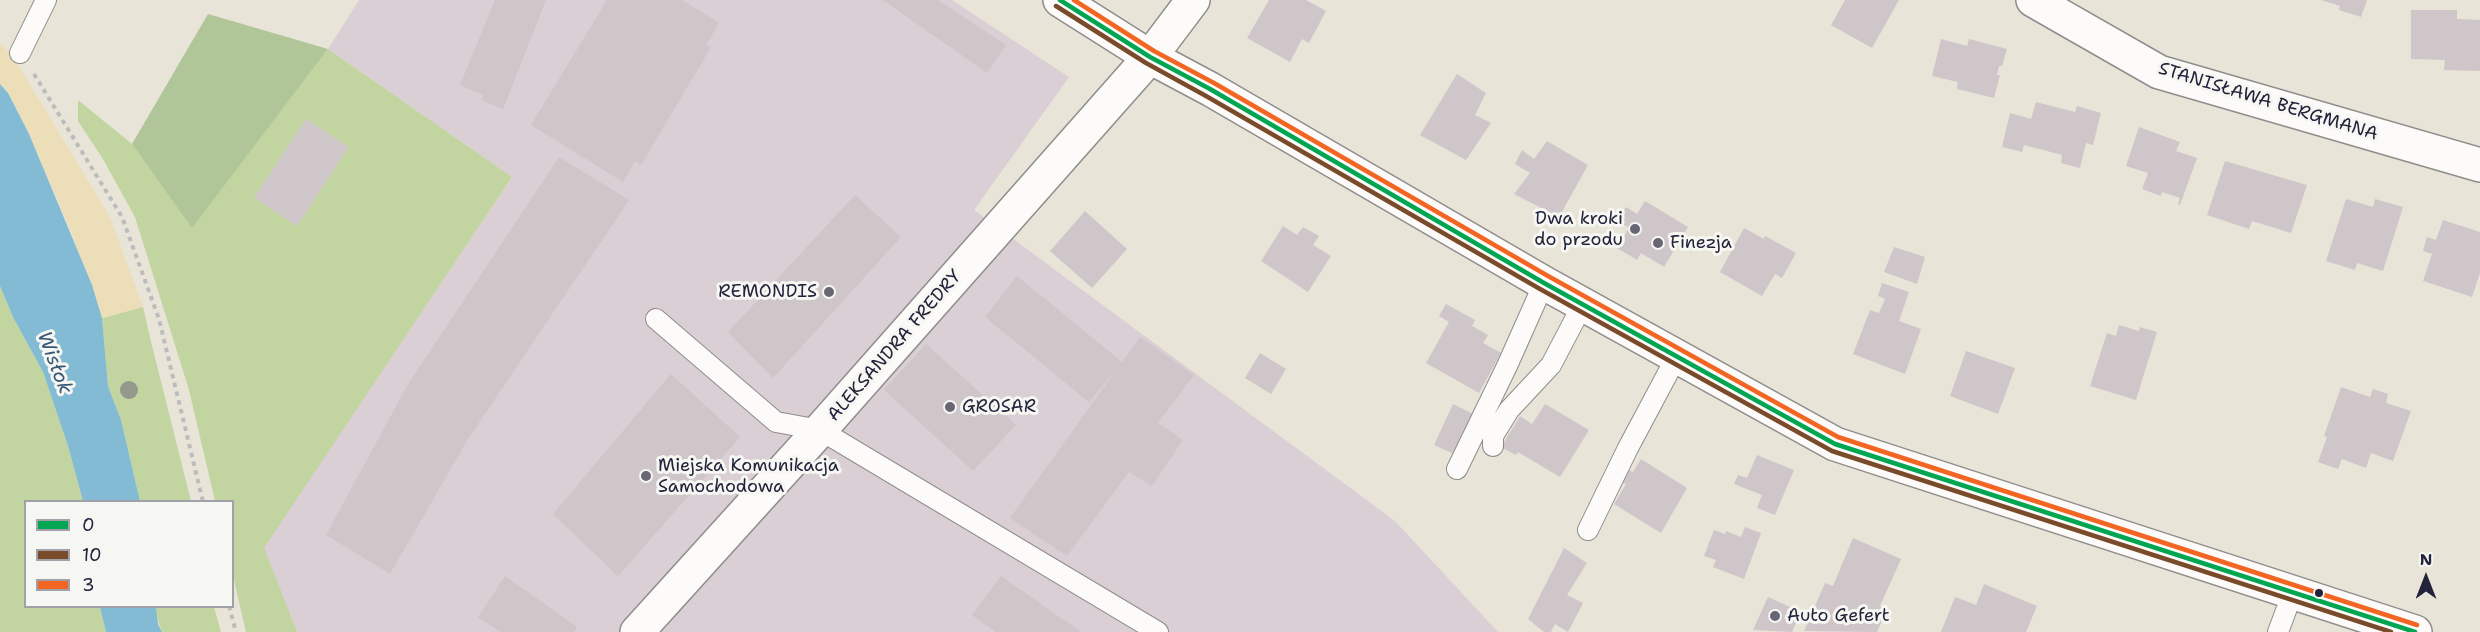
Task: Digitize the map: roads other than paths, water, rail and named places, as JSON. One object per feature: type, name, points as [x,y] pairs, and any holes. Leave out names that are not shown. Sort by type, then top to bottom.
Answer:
[{"type":"street","points":[[1060,0],[1150,57],[1210,89],[1544,283],[1835,444],[2415,632]]},
{"type":"street","name":"ALEKSANDRA FREDRY","points":[[637,632],[820,430],[1150,57],[1193,0]]},
{"type":"street","name":"STANISŁAWA BERGMANA","points":[[2033,0],[2159,72],[2480,165]]},
{"type":"lane","points":[[20,53],[46,0]]},
{"type":"lane","points":[[1457,469],[1544,283]]},
{"type":"lane","points":[[1493,446],[1493,436],[1509,410],[1551,365],[1583,304]]},
{"type":"lane","points":[[656,319],[776,422],[820,430],[1158,632]]},
{"type":"lane","points":[[1588,530],[1677,356]]},
{"type":"lane","points":[[2277,632],[2293,592]]},
{"type":"water","name":"Wisłok","points":[[0,84],[8,93],[29,134],[92,285],[102,318],[108,386],[121,420],[140,500],[83,500],[68,446],[43,372],[13,317],[0,286]]},
{"type":"water","points":[[100,608],[156,608],[158,624],[162,632],[106,632]]},
{"type":"place","name":"Dwa kroki do przodu","points":[[1635,229]]},
{"type":"place","name":"Finezja","points":[[1658,243]]},
{"type":"place","name":"REMONDIS","points":[[829,292]]},
{"type":"place","name":"GROSAR","points":[[950,407]]},
{"type":"place","name":"Miejska Komunikacja Samochodowa","points":[[646,476]]},
{"type":"place","name":"Auto Gefert","points":[[1775,616]]}]
